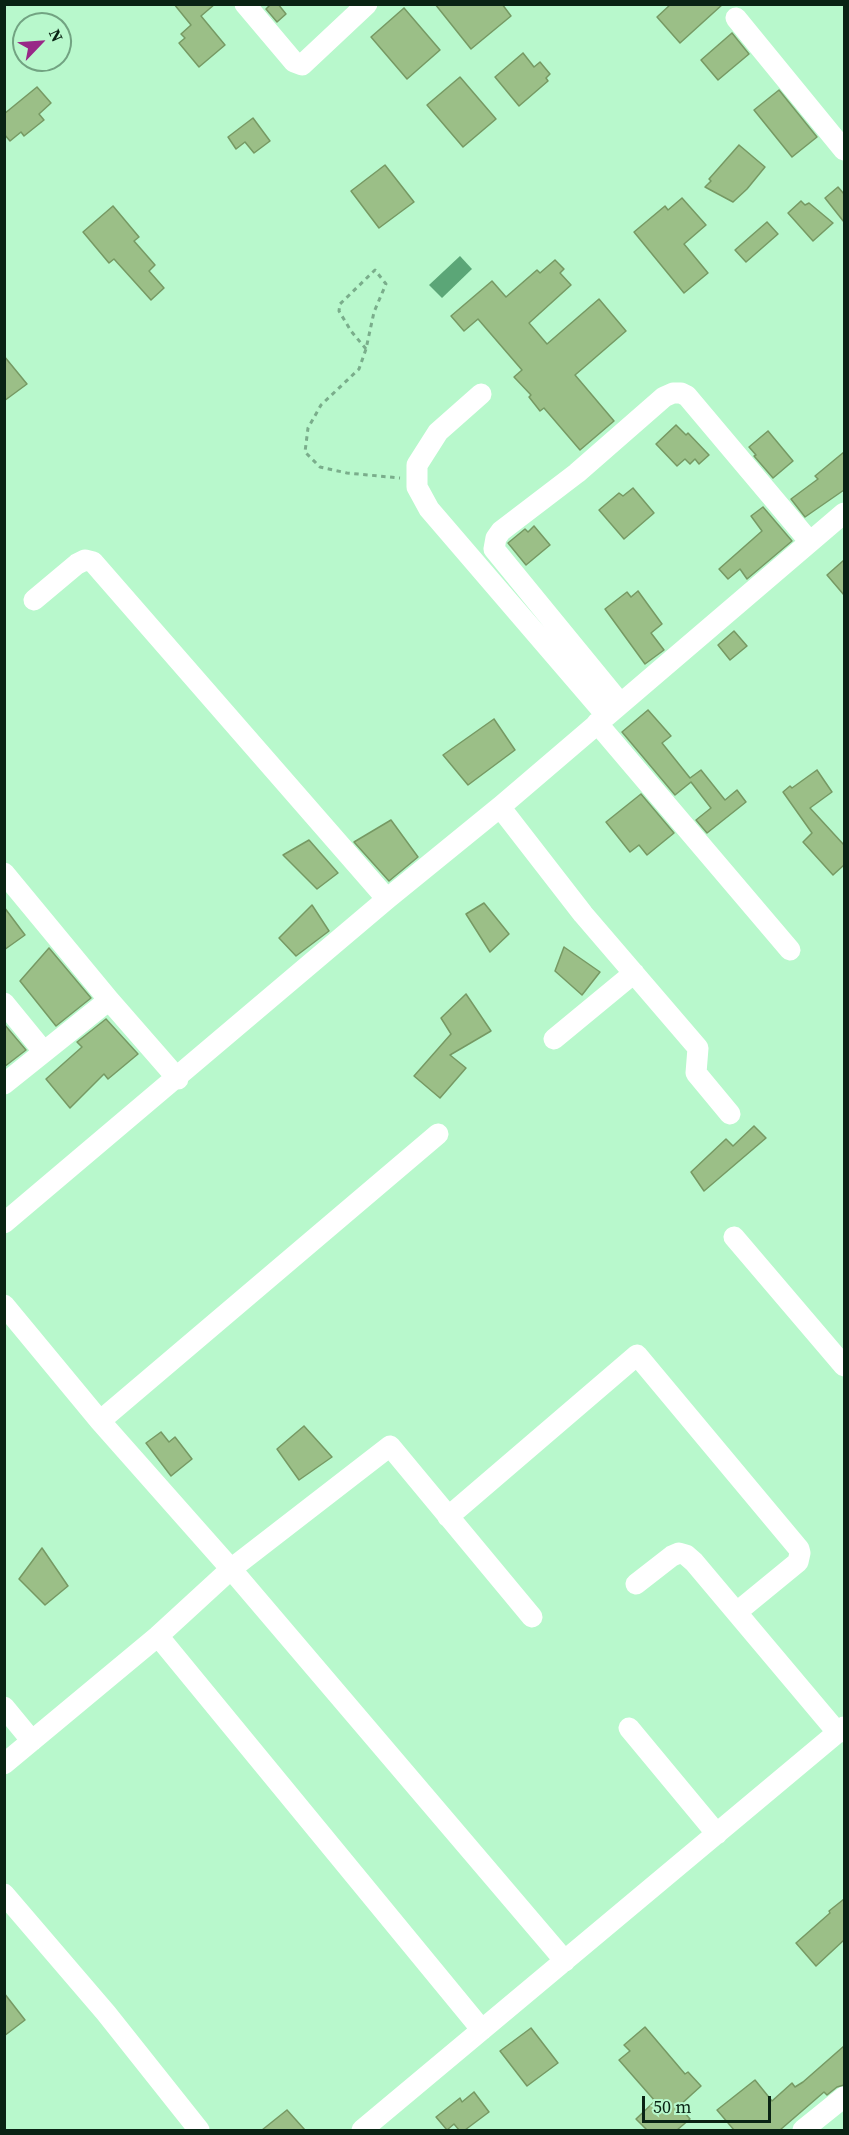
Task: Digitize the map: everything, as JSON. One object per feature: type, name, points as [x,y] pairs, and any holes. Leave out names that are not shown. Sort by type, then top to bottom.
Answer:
[{"type":"street","points":[[245,4],[294,62],[302,65],[367,4]]},
{"type":"street","points":[[736,18],[844,150]]},
{"type":"street","points":[[790,950],[608,714],[494,549],[496,538],[501,531],[578,473],[664,397],[673,393],[687,396],[810,542]]},
{"type":"street","points":[[481,394],[438,432],[417,465],[417,487],[429,509],[608,714]]},
{"type":"street","points":[[4,1223],[387,899],[500,807],[844,513]]},
{"type":"street","points":[[34,600],[77,564],[85,560],[93,562],[387,899]]},
{"type":"street","points":[[500,807],[583,914],[698,1048],[696,1073],[730,1114]]},
{"type":"street","points":[[4,873],[177,1079]]},
{"type":"street","points":[[554,1039],[634,973]]},
{"type":"street","points":[[4,1084],[110,1000]]},
{"type":"street","points":[[4,1003],[45,1052]]},
{"type":"street","points":[[100,1421],[438,1134]]},
{"type":"street","points":[[734,1237],[844,1366]]},
{"type":"street","points":[[6,1310],[566,1961]]},
{"type":"street","points":[[448,1516],[637,1355],[799,1549],[798,1562],[737,1612]]},
{"type":"street","points":[[4,1764],[158,1636],[231,1569],[390,1446],[532,1617]]},
{"type":"street","points":[[362,2130],[841,1730],[686,1555],[679,1553],[672,1556],[636,1584]]},
{"type":"street","points":[[158,1636],[482,2030]]},
{"type":"street","points":[[4,1707],[32,1741]]},
{"type":"street","points":[[629,1728],[717,1833]]},
{"type":"street","points":[[4,1894],[106,2013],[199,2130]]},
{"type":"street","points":[[803,2130],[844,2097]]},
{"type":"path","points":[[366,350],[339,311],[340,304],[375,270],[386,284],[374,312],[366,350],[359,369],[321,405],[308,428],[305,452],[320,467],[338,471],[417,478]]},
{"type":"shaded area","points":[[460,256],[472,269],[442,298],[429,285]]},
{"type":"building","points":[[174,4],[215,4],[201,16],[225,45],[199,67],[179,43],[185,38],[181,34],[191,25]]},
{"type":"building","points":[[271,4],[278,4],[286,14],[277,22],[266,9]]},
{"type":"building","points":[[435,4],[502,4],[511,16],[471,49]]},
{"type":"building","points":[[671,4],[723,4],[680,43],[657,17]]},
{"type":"building","points":[[404,8],[440,50],[407,79],[371,37]]},
{"type":"building","points":[[732,33],[749,54],[718,80],[701,60]]},
{"type":"building","points":[[523,53],[534,67],[540,62],[550,74],[546,78],[548,81],[519,106],[495,77]]},
{"type":"building","points":[[460,77],[496,119],[463,147],[427,105]]},
{"type":"building","points":[[37,87],[51,103],[39,114],[44,120],[24,136],[21,132],[10,141],[4,134],[4,114]]},
{"type":"building","points":[[779,90],[817,137],[792,157],[754,110]]},
{"type":"building","points":[[253,118],[270,141],[254,153],[245,142],[236,149],[228,137]]},
{"type":"building","points":[[739,145],[765,167],[733,202],[705,187],[711,181],[709,179]]},
{"type":"building","points":[[385,165],[414,202],[379,228],[351,191]]},
{"type":"building","points":[[838,187],[844,194],[844,222],[825,198]]},
{"type":"building","points":[[682,198],[706,225],[684,244],[708,273],[684,293],[634,232],[665,206],[668,210]]},
{"type":"building","points":[[801,201],[805,205],[809,203],[833,223],[813,241],[788,213]]},
{"type":"building","points":[[113,206],[139,237],[134,241],[155,265],[149,271],[164,288],[151,300],[114,259],[109,263],[83,232]]},
{"type":"building","points":[[767,222],[778,234],[746,262],[735,250]]},
{"type":"building","points":[[555,260],[564,269],[560,273],[571,285],[529,323],[547,344],[599,299],[626,331],[575,375],[614,421],[580,450],[544,408],[540,411],[529,397],[531,395],[514,377],[522,370],[478,319],[464,331],[451,316],[492,281],[506,297],[537,270],[540,273]]},
{"type":"building","points":[[4,356],[27,384],[4,401]]},
{"type":"building","points":[[676,425],[686,435],[688,433],[709,455],[699,464],[695,459],[690,464],[685,459],[677,466],[656,444]]},
{"type":"building","points":[[768,431],[793,461],[773,478],[749,447]]},
{"type":"building","points":[[844,452],[844,490],[805,517],[791,499],[818,479],[815,476]]},
{"type":"building","points":[[633,488],[654,513],[624,539],[599,510],[619,493],[623,496]]},
{"type":"building","points":[[763,507],[792,541],[747,579],[740,569],[728,579],[719,569],[762,531],[751,516]]},
{"type":"building","points":[[534,526],[550,545],[526,565],[508,543],[525,529],[528,532]]},
{"type":"building","points":[[844,560],[844,595],[827,575]]},
{"type":"building","points":[[638,591],[662,624],[651,633],[664,650],[645,664],[605,609],[627,592],[631,597]]},
{"type":"building","points":[[734,631],[747,646],[730,660],[718,645]]},
{"type":"building","points":[[648,710],[671,736],[662,743],[690,778],[701,770],[725,800],[737,790],[746,802],[707,833],[696,820],[711,808],[691,782],[675,795],[622,732]]},
{"type":"building","points":[[494,719],[515,750],[468,785],[443,755]]},
{"type":"building","points":[[817,770],[832,792],[810,808],[844,845],[844,865],[833,875],[803,842],[812,833],[783,792]]},
{"type":"building","points":[[641,794],[674,833],[647,855],[639,845],[630,852],[606,822]]},
{"type":"building","points":[[391,820],[418,857],[389,881],[354,842]]},
{"type":"building","points":[[309,840],[338,873],[317,889],[283,855]]},
{"type":"building","points":[[484,903],[509,934],[490,952],[466,914]]},
{"type":"building","points":[[312,905],[329,931],[296,956],[279,938]]},
{"type":"building","points":[[4,907],[25,935],[4,950]]},
{"type":"building","points":[[564,947],[600,972],[582,995],[555,971]]},
{"type":"building","points":[[49,948],[91,998],[56,1026],[20,981]]},
{"type":"building","points":[[466,994],[491,1031],[450,1055],[466,1068],[440,1098],[414,1076],[451,1034],[441,1018]]},
{"type":"building","points":[[106,1019],[138,1054],[108,1079],[104,1074],[70,1108],[46,1079],[82,1047],[77,1042]]},
{"type":"building","points":[[4,1024],[26,1050],[4,1067]]},
{"type":"building","points":[[754,1126],[766,1138],[704,1191],[691,1172],[726,1139],[733,1146]]},
{"type":"building","points":[[304,1426],[332,1457],[299,1480],[277,1449]]},
{"type":"building","points":[[161,1432],[169,1442],[175,1437],[192,1459],[171,1476],[146,1443]]},
{"type":"building","points":[[42,1548],[68,1586],[45,1605],[19,1579]]},
{"type":"building","points":[[844,1899],[844,1940],[816,1966],[796,1943]]},
{"type":"building","points":[[4,1993],[25,2020],[4,2036]]},
{"type":"building","points":[[645,2027],[685,2074],[688,2072],[701,2086],[679,2106],[690,2119],[677,2130],[647,2130],[636,2119],[655,2101],[619,2060],[630,2051],[624,2045]]},
{"type":"building","points":[[531,2028],[558,2063],[527,2086],[500,2051]]},
{"type":"building","points":[[844,2046],[844,2085],[837,2087],[827,2095],[824,2092],[780,2130],[734,2130],[717,2110],[755,2080],[772,2101],[792,2083],[795,2087],[803,2082]]},
{"type":"building","points":[[474,2092],[489,2112],[465,2130],[459,2130],[454,2124],[447,2130],[436,2117],[460,2098],[462,2102]]},
{"type":"building","points":[[287,2110],[305,2130],[262,2130]]}]
